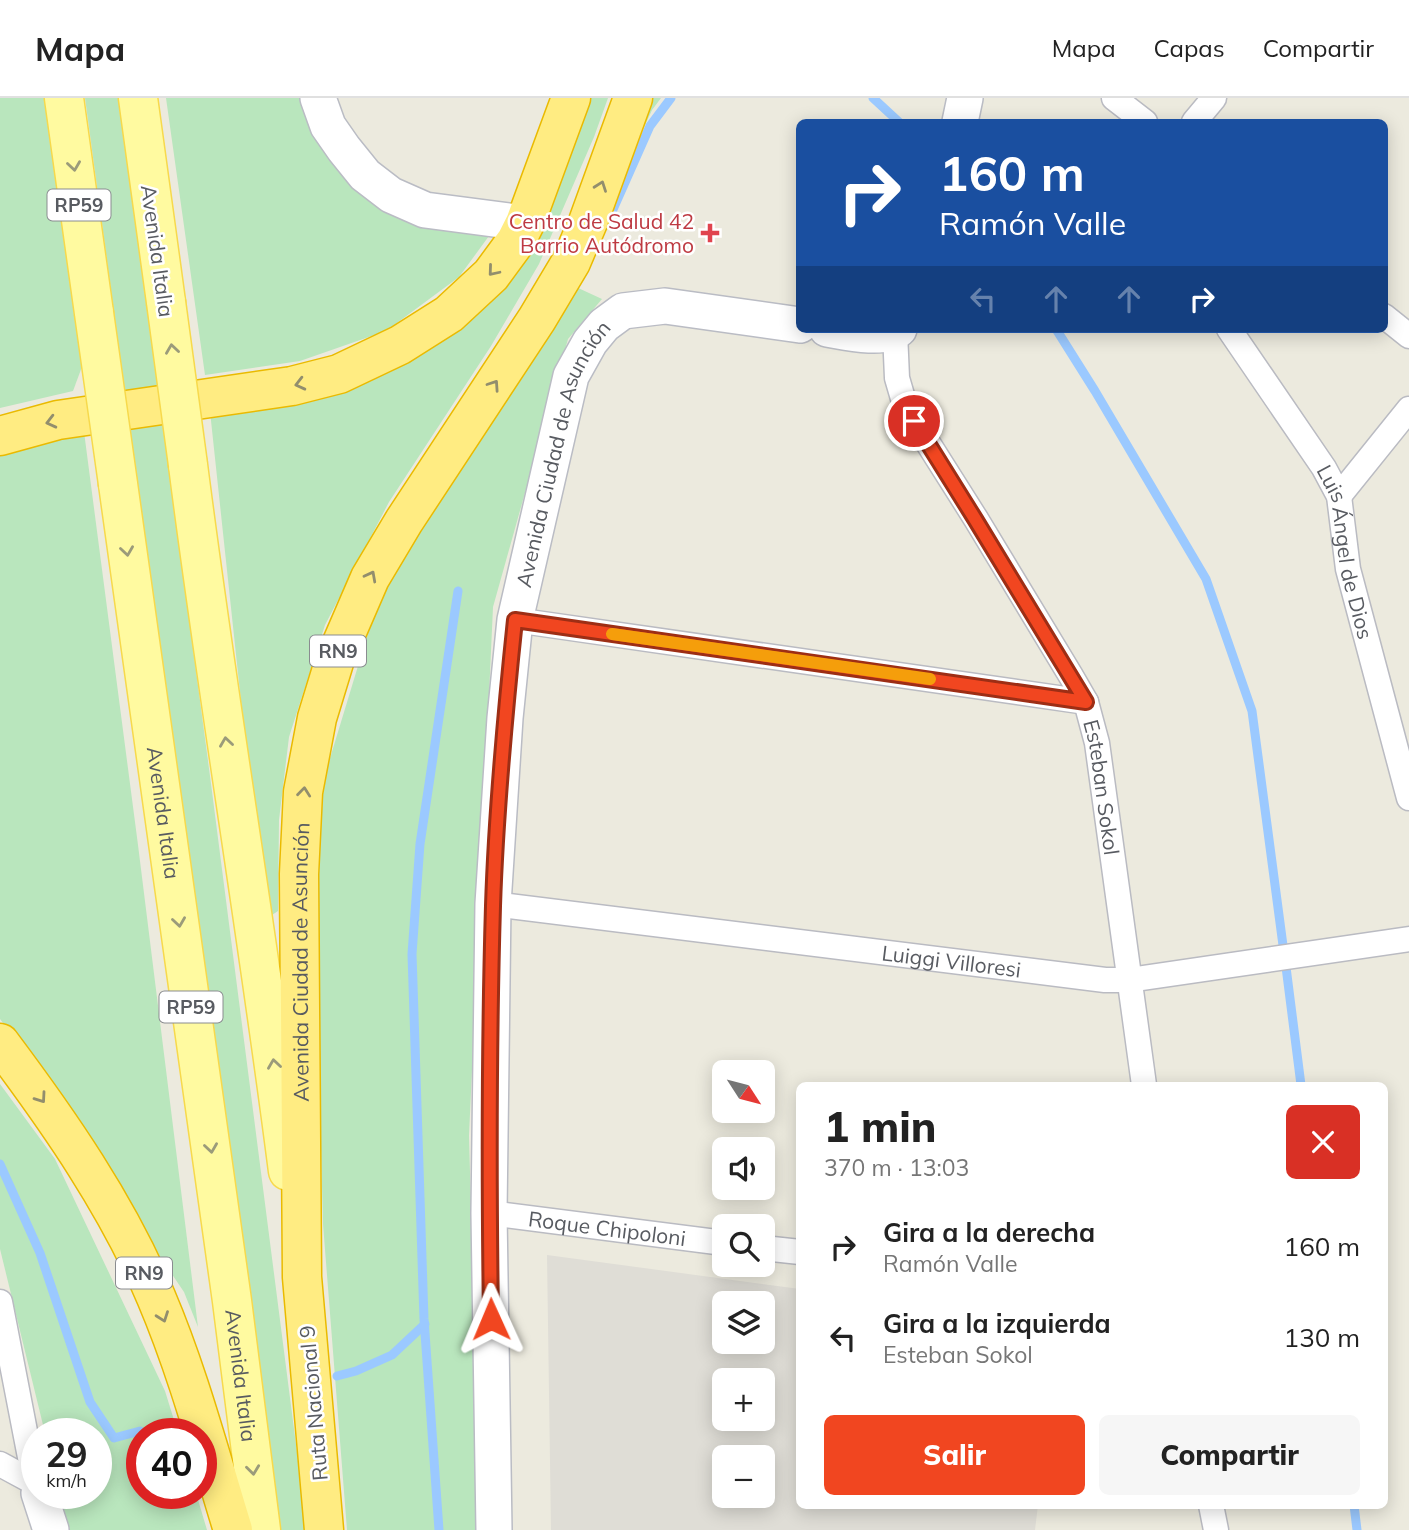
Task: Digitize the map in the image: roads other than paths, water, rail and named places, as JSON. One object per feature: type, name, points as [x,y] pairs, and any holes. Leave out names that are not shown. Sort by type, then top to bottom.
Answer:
[{"type":"highway","points":[[0,436],[58,420],[292,386],[339,374],[400,345],[449,314],[491,275],[516,241],[571,98]]},
{"type":"highway","name":"Avenida Ciudad de Asunción","points":[[302,1277],[299,874],[303,792],[317,718],[335,659],[370,578],[404,521],[537,320],[571,262],[633,98]]},
{"type":"highway","name":"RN9","points":[[0,1043],[37,1092],[117,1217],[150,1286],[187,1383],[233,1530]]},
{"type":"highway","name":"Ruta Nacional 9","points":[[302,1277],[324,1530]]},
{"type":"main road","name":"Avenida Italia","points":[[64,98],[232,1301],[261,1530]]},
{"type":"main road","name":"Avenida Italia","points":[[138,98],[202,579],[274,1060],[302,1277]]},
{"type":"street","points":[[318,98],[328,126],[344,149],[366,175],[391,195],[425,210],[525,223]]},
{"type":"street","points":[[961,119],[965,98]]},
{"type":"street","points":[[1114,98],[1139,119]]},
{"type":"street","points":[[1196,119],[1214,98]]},
{"type":"street","name":"Avenida Ciudad de Asunción","points":[[494,1530],[489,1213],[493,904],[505,718],[515,620],[571,376],[590,342],[604,326],[623,312],[665,306],[796,324]]},
{"type":"street","points":[[1388,319],[1409,335]]},
{"type":"street","points":[[856,333],[884,333]]},
{"type":"street","name":"Esteban Sokol","points":[[897,333],[897,378],[909,412],[1086,702],[1097,743],[1144,1082]]},
{"type":"street","name":"Luis Ángel de Dios","points":[[1232,333],[1324,468],[1339,496],[1348,569],[1409,798]]},
{"type":"street","points":[[1339,496],[1409,409]]},
{"type":"street","points":[[515,620],[1086,702]]},
{"type":"street","name":"Luiggi Villoresi","points":[[493,904],[1105,980],[1129,980],[1409,939]]},
{"type":"street","name":"Roque Chipoloni","points":[[489,1213],[712,1241]]},
{"type":"street","points":[[775,1249],[796,1252]]},
{"type":"street","points":[[0,1302],[23,1418]]},
{"type":"street","points":[[0,1464],[21,1478]]},
{"type":"street","points":[[44,1509],[51,1530]]},
{"type":"street","points":[[1212,1509],[1216,1530]]},
{"type":"waterway","points":[[611,214],[650,126],[671,98]]},
{"type":"waterway","points":[[873,98],[896,119]]},
{"type":"waterway","points":[[1059,333],[1206,579],[1252,711],[1284,953]]},
{"type":"waterway","points":[[439,1530],[424,1319],[412,954],[420,844],[458,591]]},
{"type":"waterway","points":[[1286,967],[1301,1082]]},
{"type":"waterway","points":[[0,1164],[40,1253],[90,1402],[114,1438],[126,1435]]},
{"type":"waterway","points":[[337,1376],[356,1371],[392,1355],[425,1324]]},
{"type":"waterway","points":[[1354,1509],[1357,1530]]},
{"type":"place","name":"Centro de Salud 42 Barrio Autódromo","points":[[710,233]]}]
